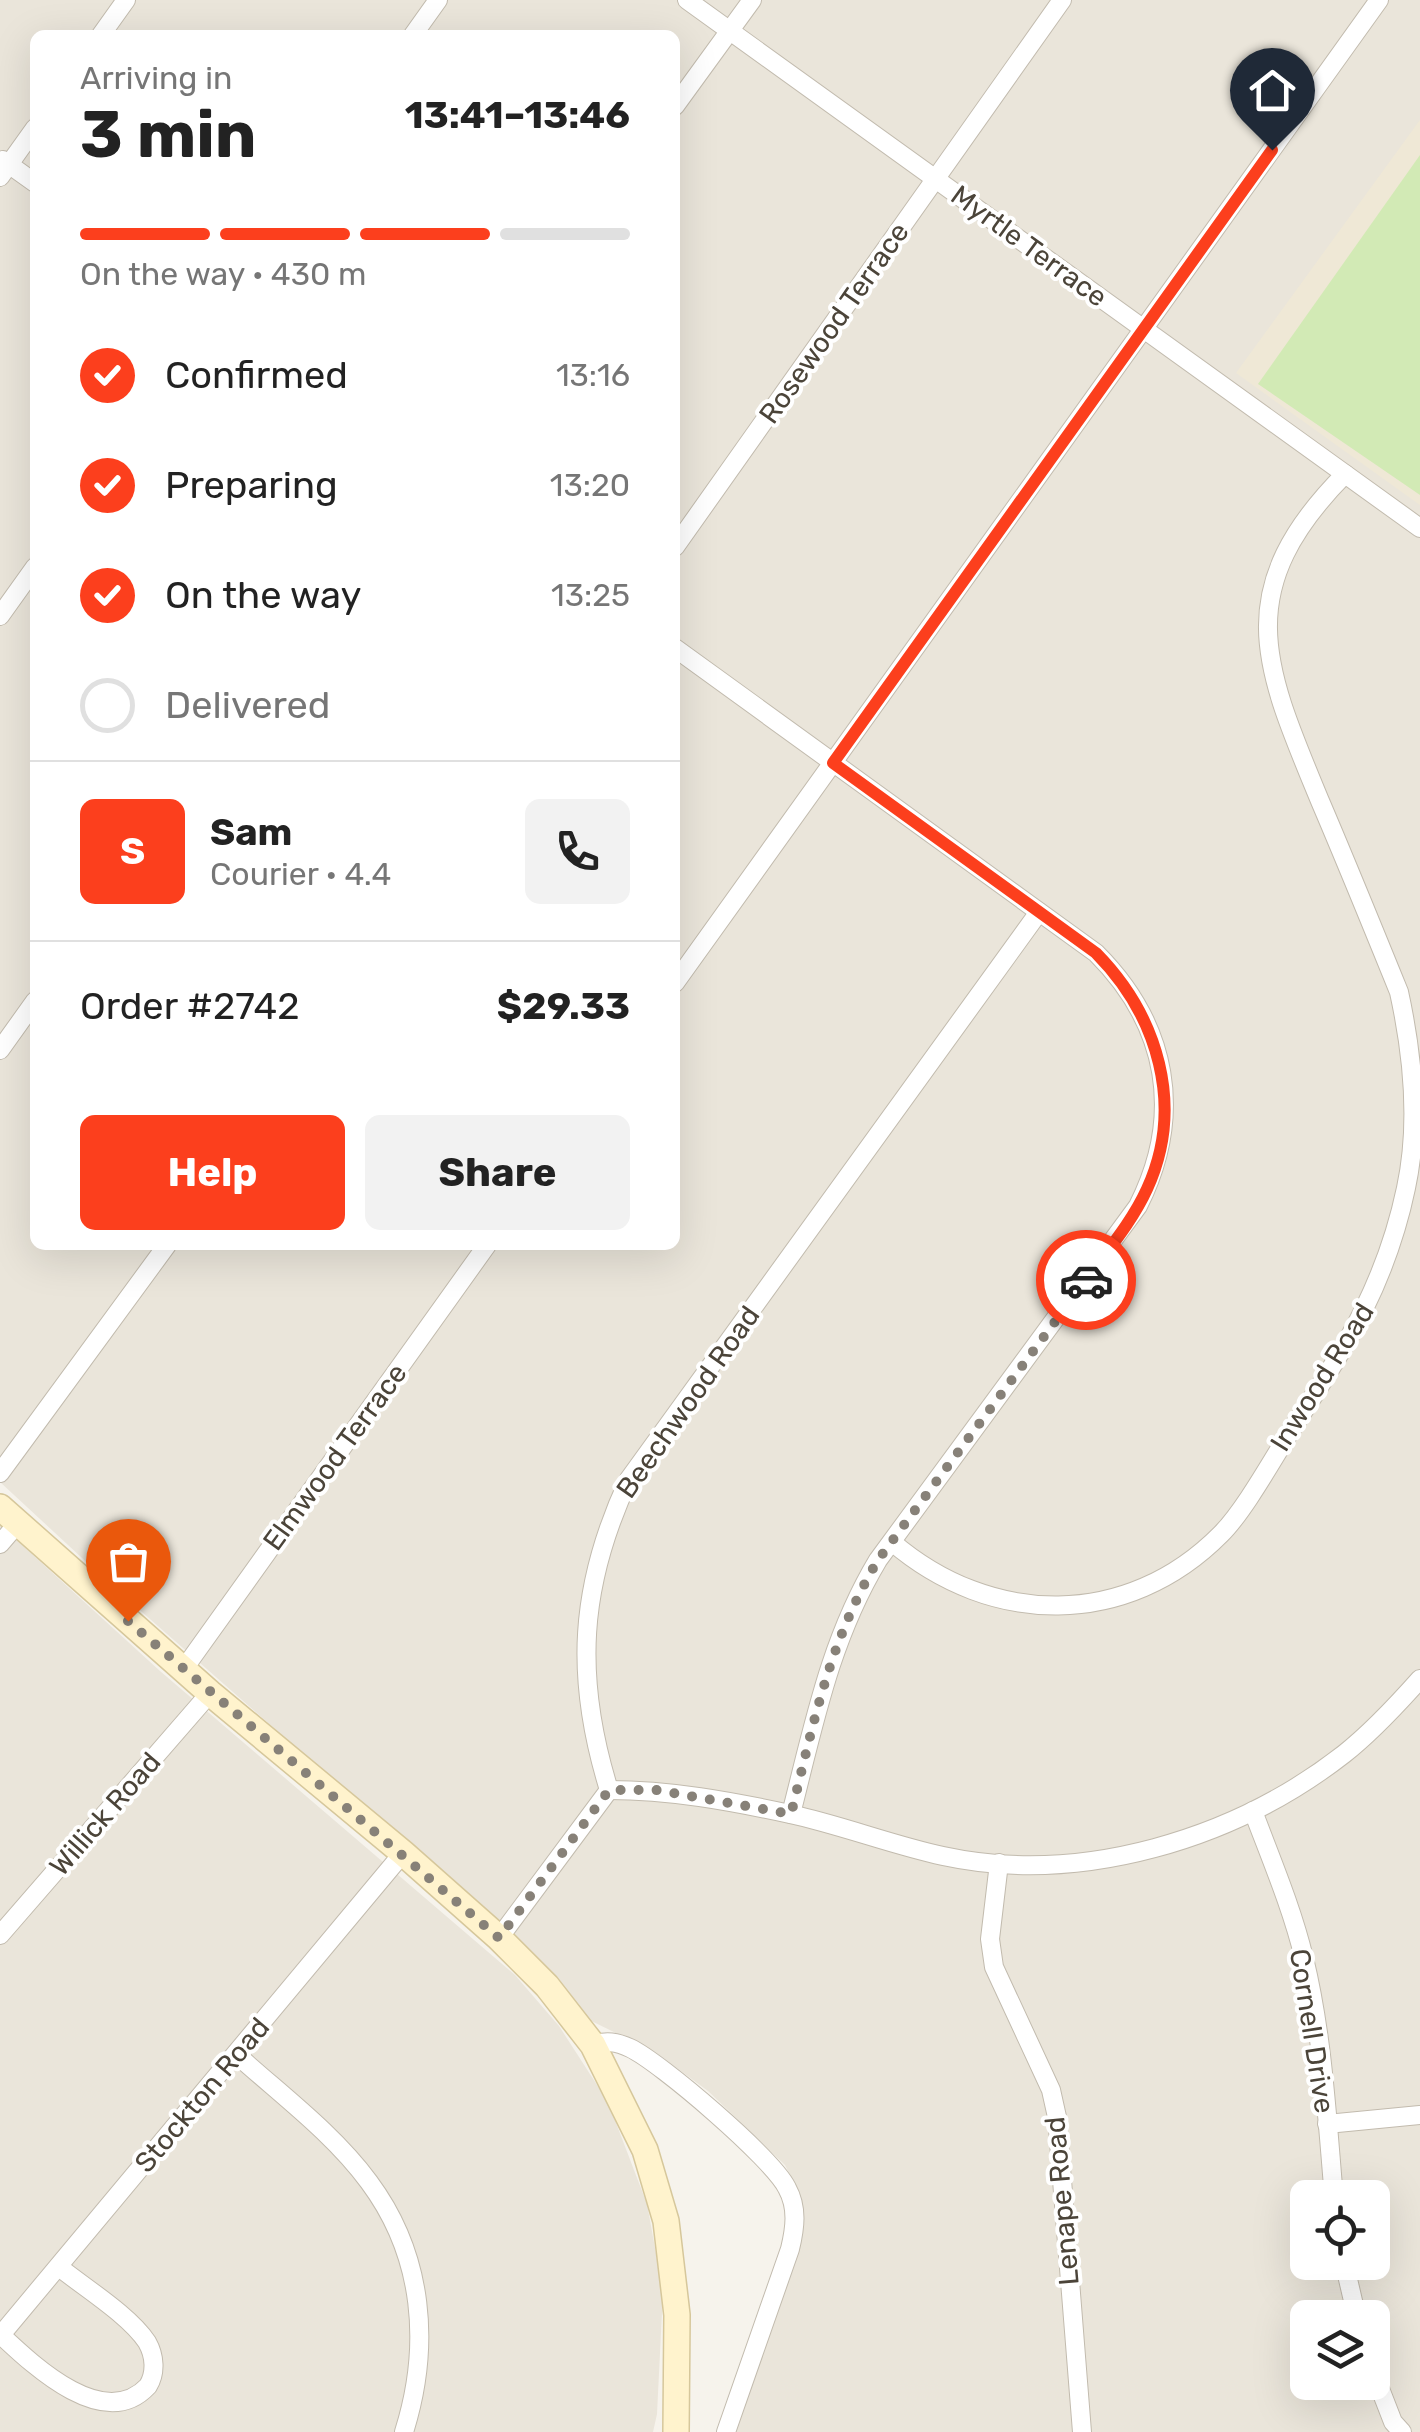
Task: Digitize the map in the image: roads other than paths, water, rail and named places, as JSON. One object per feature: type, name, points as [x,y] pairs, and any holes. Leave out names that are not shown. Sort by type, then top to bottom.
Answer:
[{"type":"main road","points":[[9,1515],[183,1670],[499,1938],[548,1986],[593,2046],[646,2150],[666,2221],[678,2315],[673,2429]]},
{"type":"street","points":[[105,30],[126,0]]},
{"type":"street","points":[[417,30],[438,0]]},
{"type":"street","name":"Myrtle Terrace","points":[[687,0],[1420,528]]},
{"type":"street","points":[[680,99],[752,0]]},
{"type":"street","name":"Rosewood Terrace","points":[[680,541],[1062,0]]},
{"type":"street","points":[[680,976],[1380,0]]},
{"type":"street","points":[[30,134],[3,166],[30,180]]},
{"type":"street","name":"Inwood Road","points":[[892,1542],[950,1583],[1021,1604],[1070,1606],[1094,1602],[1142,1589],[1164,1578],[1224,1532],[1339,1358],[1381,1276],[1404,1199],[1413,1136],[1414,1087],[1409,1039],[1400,992],[1282,708],[1268,649],[1274,586],[1288,547],[1310,511],[1345,474]]},
{"type":"street","points":[[0,616],[30,574]]},
{"type":"street","points":[[680,652],[1096,953],[1136,1002],[1154,1041],[1163,1082],[1160,1146],[1148,1187],[1120,1232],[892,1542],[853,1602],[829,1661],[791,1814]]},
{"type":"street","name":"Beechwood Road","points":[[609,1790],[588,1709],[586,1630],[599,1552],[629,1479],[1039,912]]},
{"type":"street","points":[[0,1050],[30,1007]]},
{"type":"street","points":[[0,1473],[162,1250]]},
{"type":"street","name":"Elmwood Terrace","points":[[183,1670],[483,1250]]},
{"type":"street","points":[[0,1544],[9,1515]]},
{"type":"street","points":[[499,1938],[609,1790],[656,1790],[791,1814],[946,1856],[998,1863],[1104,1858],[1207,1831],[1302,1784],[1385,1718],[1420,1679]]},
{"type":"street","name":"Willick Road","points":[[0,1935],[210,1693]]},
{"type":"street","name":"Cornell Drive","points":[[1252,1811],[1305,1959],[1320,2048],[1332,2180]]},
{"type":"street","name":"Stockton Road","points":[[0,2336],[402,1853]]},
{"type":"street","name":"Lenape Road","points":[[998,1863],[990,1940],[994,1967],[1050,2090],[1057,2118],[1082,2432]]},
{"type":"street","points":[[593,2046],[613,2042],[648,2058],[758,2151],[780,2177],[793,2204],[795,2226],[790,2249],[726,2432]]},
{"type":"street","points":[[236,2054],[351,2160],[398,2231],[421,2313],[416,2384],[404,2432]]},
{"type":"street","points":[[1327,2124],[1420,2114]]},
{"type":"street","points":[[0,2336],[74,2402],[89,2410],[123,2410],[138,2400],[154,2374],[154,2358],[147,2342],[60,2267]]},
{"type":"street","points":[[1385,2400],[1402,2432]]}]
